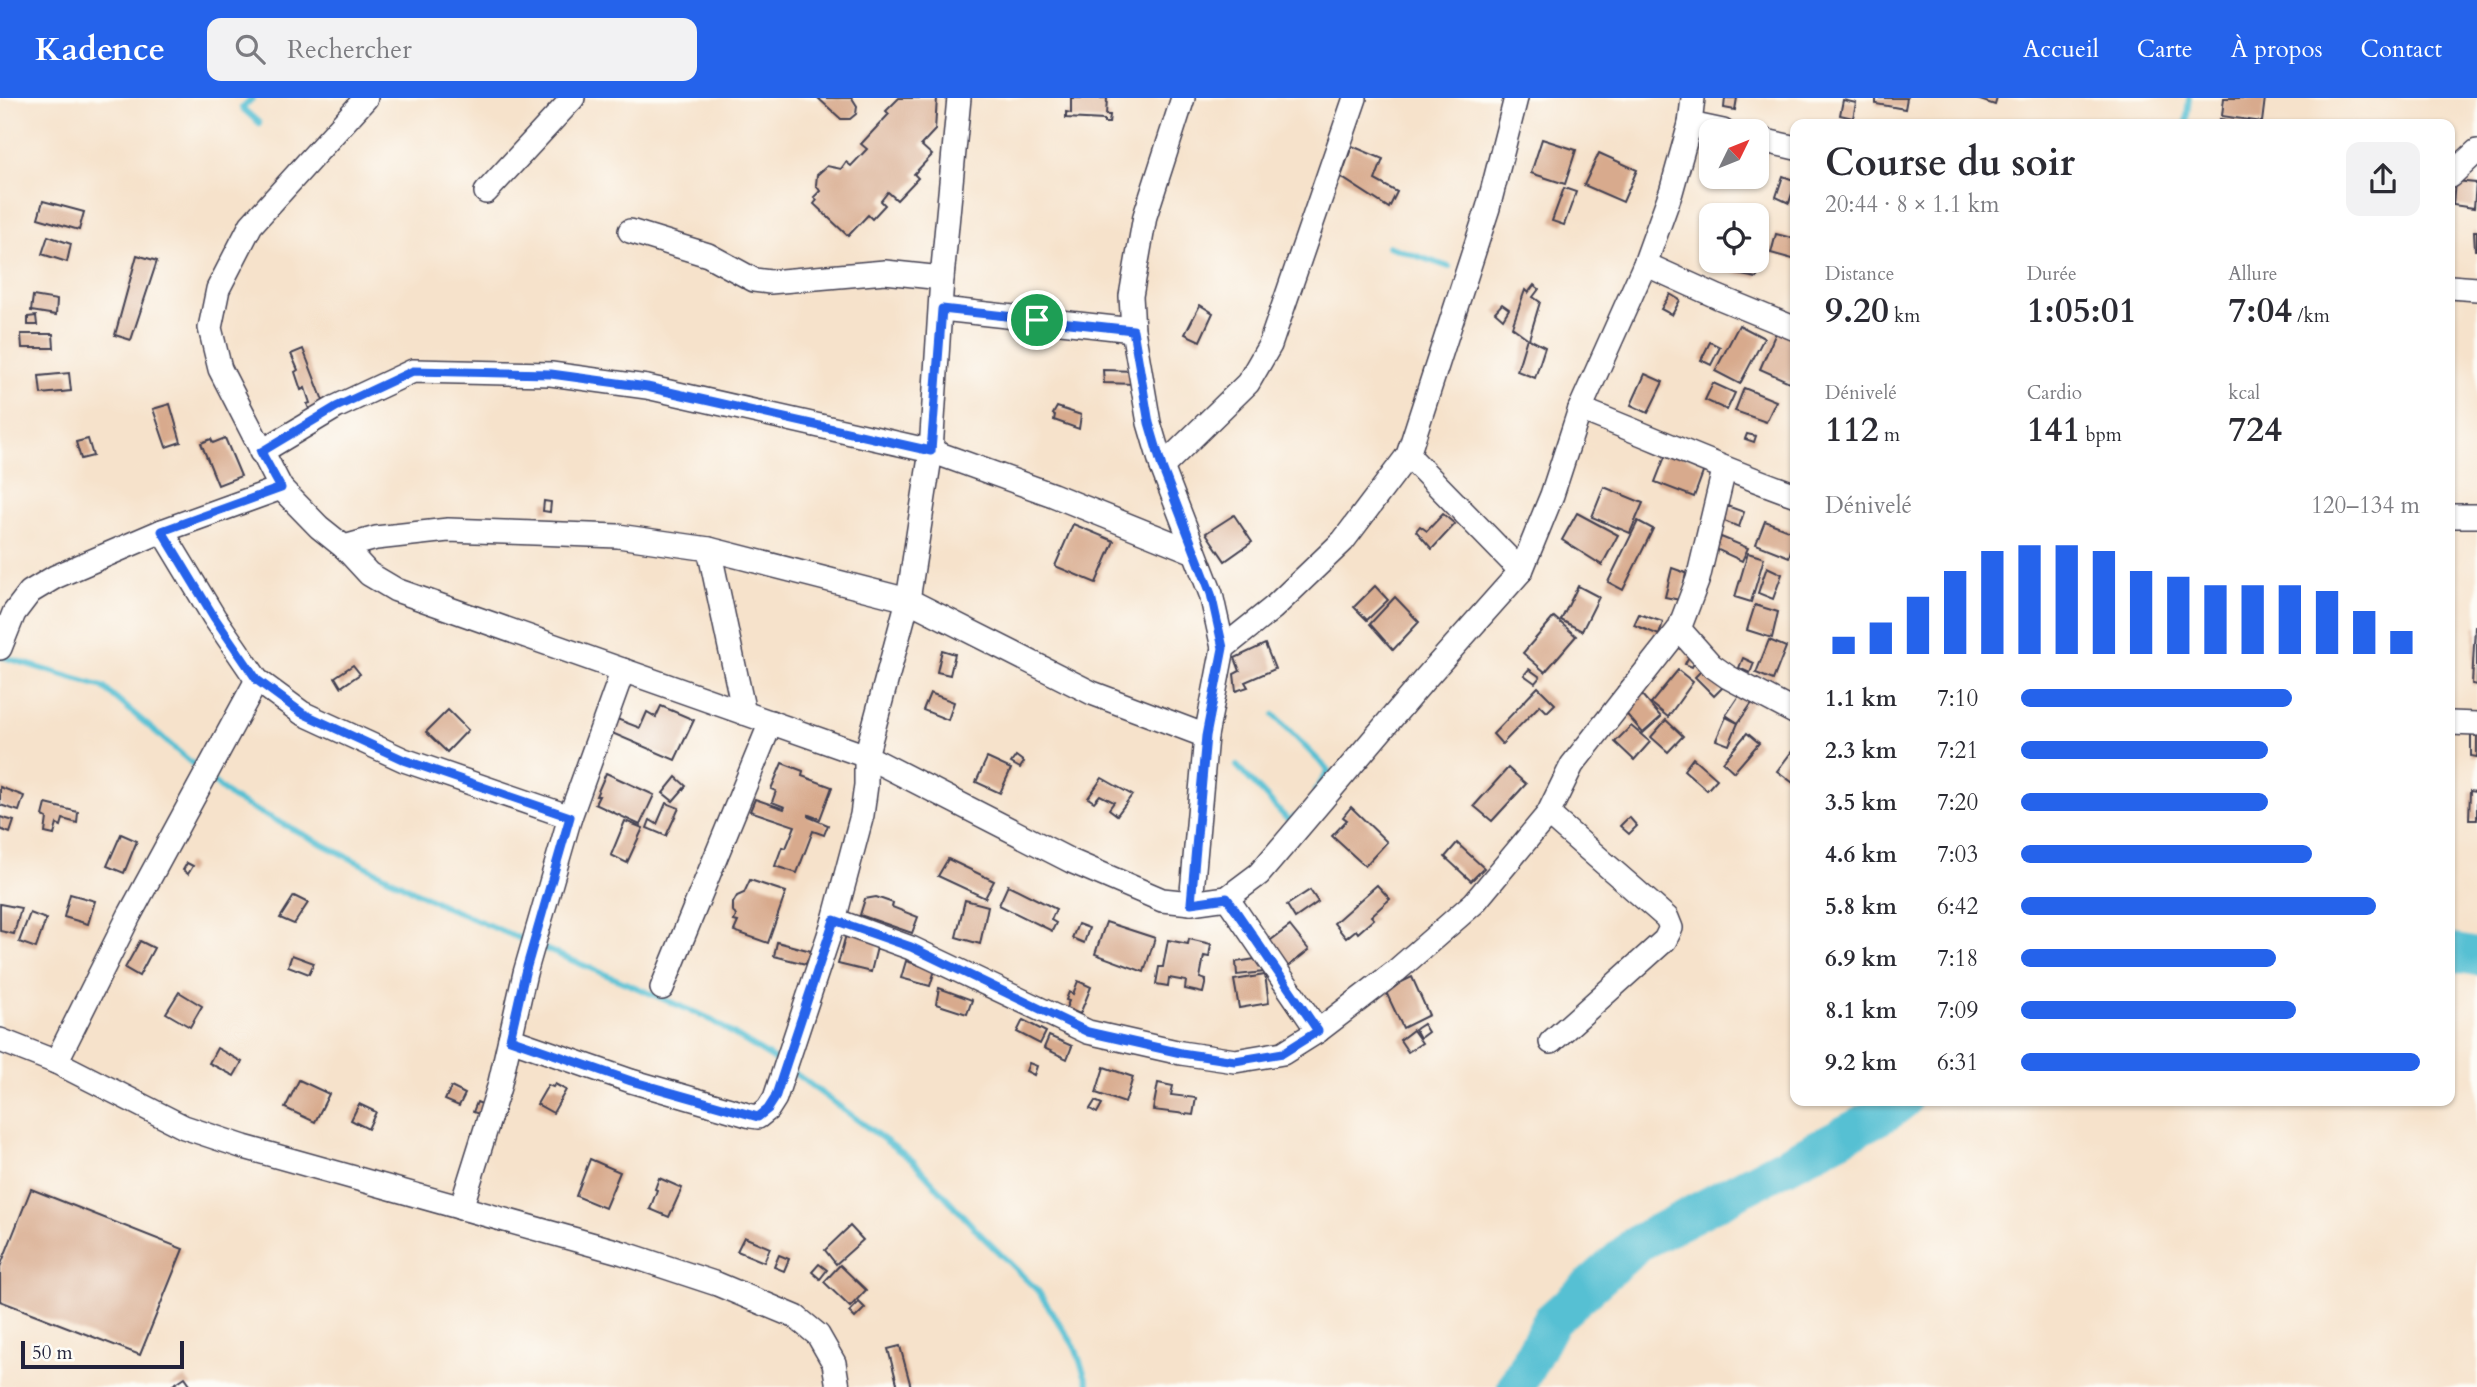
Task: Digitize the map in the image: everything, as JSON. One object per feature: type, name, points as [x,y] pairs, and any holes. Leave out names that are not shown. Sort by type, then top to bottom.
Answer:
[{"type":"street","points":[[366,98],[251,225],[218,289],[210,328],[220,369],[261,452],[281,488],[318,527],[344,547],[369,574],[396,590],[866,756],[1071,861],[1162,900],[1191,903],[1227,898],[1259,874],[1424,680],[1521,572],[1552,495],[1580,409],[1645,264],[1671,192],[1690,124],[1693,98]]},
{"type":"street","points":[[486,192],[573,98]]},
{"type":"street","points":[[510,1039],[631,1081],[758,1117],[768,1109],[775,1098],[834,920],[863,815],[866,756],[908,600],[931,451],[942,278],[959,98]]},
{"type":"street","points":[[1183,98],[1145,216],[1131,296],[1133,330],[1149,423],[1162,467],[1211,594],[1223,648],[1206,736],[1191,903]]},
{"type":"street","points":[[1162,467],[1248,383],[1270,345],[1355,98]]},
{"type":"street","points":[[1223,648],[1273,608],[1343,541],[1408,455],[1488,208],[1516,98]]},
{"type":"street","points":[[1690,124],[1699,126]]},
{"type":"street","points":[[1769,142],[1790,147]]},
{"type":"street","points":[[2455,171],[2477,151]]},
{"type":"street","points":[[630,231],[708,255],[754,280],[770,282],[885,272],[942,278]]},
{"type":"street","points":[[1645,264],[1790,327]]},
{"type":"street","points":[[2455,288],[2477,289]]},
{"type":"street","points":[[942,309],[1133,330]]},
{"type":"street","points":[[261,452],[336,407],[413,371],[551,374],[647,387],[931,451],[1053,495],[1194,552]]},
{"type":"street","points":[[1580,409],[1656,438],[1724,470],[1790,493]]},
{"type":"street","points":[[1408,455],[1521,572]]},
{"type":"street","points":[[834,920],[911,947],[1088,1032],[1235,1061],[1283,1053],[1318,1031],[1396,971],[1474,903],[1548,814],[1572,765],[1679,629],[1698,579],[1724,470]]},
{"type":"street","points":[[0,648],[14,613],[30,592],[55,577],[162,531],[281,488]]},
{"type":"street","points":[[2455,516],[2477,516]]},
{"type":"street","points":[[344,547],[376,538],[447,530],[618,536],[709,549],[908,600],[1092,693],[1206,736]]},
{"type":"street","points":[[162,531],[214,617],[257,680],[302,713],[404,760],[570,817]]},
{"type":"street","points":[[709,549],[744,713]]},
{"type":"street","points":[[1679,629],[1711,664],[1728,677],[1790,709]]},
{"type":"street","points":[[461,1208],[499,1087],[525,973],[570,817],[623,670]]},
{"type":"street","points":[[55,1062],[130,915],[257,680]]},
{"type":"street","points":[[662,988],[771,722]]},
{"type":"street","points":[[2455,723],[2477,724]]},
{"type":"street","points":[[1548,814],[1667,918],[1671,928],[1665,940],[1551,1042]]},
{"type":"street","points":[[1227,898],[1318,1031]]},
{"type":"street","points":[[0,1040],[55,1062],[184,1126],[244,1147],[623,1253],[718,1284],[796,1317],[818,1335],[834,1363],[838,1387]]},
{"type":"building","points":[[818,98],[852,98],[857,106],[856,114],[850,119],[841,119]]},
{"type":"building","points":[[899,98],[937,98],[935,130],[921,145],[932,155],[914,174],[918,178],[897,200],[888,192],[881,201],[885,205],[872,219],[868,215],[848,236],[814,204],[817,200],[814,197],[820,191],[816,185],[817,175],[827,166],[841,169],[846,162],[851,166],[867,149],[861,144],[889,114],[886,111]]},
{"type":"building","points":[[1071,98],[1107,98],[1106,115],[1110,115],[1109,123],[1104,123],[1104,120],[1066,118],[1066,112],[1071,113]]},
{"type":"building","points":[[1725,98],[1737,98],[1735,110],[1724,108]]},
{"type":"building","points":[[1876,98],[1907,98],[1905,109],[1876,104]]},
{"type":"building","points":[[1974,98],[1997,98],[1995,105]]},
{"type":"building","points":[[2224,98],[2265,98],[2262,119],[2222,116]]},
{"type":"building","points":[[1843,100],[1856,103],[1853,118],[1840,115]]},
{"type":"building","points":[[1542,139],[1576,150],[1565,184],[1531,173]]},
{"type":"building","points":[[1352,146],[1383,159],[1375,180],[1397,192],[1389,208],[1341,177]]},
{"type":"building","points":[[1599,153],[1637,170],[1623,202],[1584,185]]},
{"type":"building","points":[[1783,176],[1790,179],[1789,203],[1776,197]]},
{"type":"building","points":[[2455,181],[2476,183],[2474,208],[2455,205]]},
{"type":"building","points":[[1564,188],[1576,192],[1564,225],[1552,221]]},
{"type":"building","points":[[43,201],[84,212],[79,230],[38,218]]},
{"type":"building","points":[[2474,231],[2477,231],[2477,250],[2475,250]]},
{"type":"building","points":[[1776,234],[1790,238],[1790,258],[1771,253]]},
{"type":"building","points":[[48,236],[71,244],[67,262],[42,254]]},
{"type":"building","points":[[137,255],[157,261],[131,340],[115,335]]},
{"type":"building","points":[[1730,273],[1758,273],[1757,278]]},
{"type":"building","points":[[1534,285],[1539,289],[1533,297],[1540,302],[1529,339],[1545,347],[1535,378],[1517,371],[1527,338],[1512,327],[1525,290],[1528,293]]},
{"type":"building","points":[[1670,294],[1680,300],[1672,315],[1661,309]]},
{"type":"building","points":[[33,296],[57,300],[56,315],[31,311]]},
{"type":"building","points":[[1502,304],[1509,309],[1503,319],[1495,312]]},
{"type":"building","points":[[1200,305],[1213,313],[1200,341],[1185,334]]},
{"type":"building","points":[[36,316],[37,325],[28,325],[28,317]]},
{"type":"building","points":[[1739,325],[1764,338],[1740,384],[1715,371]]},
{"type":"building","points":[[1778,328],[1790,333],[1790,382],[1760,369]]},
{"type":"building","points":[[21,334],[53,334],[54,348],[22,348]]},
{"type":"building","points":[[1710,342],[1720,347],[1711,365],[1701,360]]},
{"type":"building","points":[[303,349],[327,411],[312,416],[305,388],[301,390],[295,372],[298,370],[291,354]]},
{"type":"building","points":[[1103,370],[1135,371],[1135,384],[1104,383]]},
{"type":"building","points":[[69,373],[71,391],[41,394],[39,376]]},
{"type":"building","points":[[1645,374],[1663,382],[1648,413],[1631,405]]},
{"type":"building","points":[[1713,383],[1735,393],[1727,410],[1705,400]]},
{"type":"building","points":[[1744,388],[1776,401],[1766,422],[1735,411]]},
{"type":"building","points":[[170,404],[181,442],[166,447],[153,409]]},
{"type":"building","points":[[1057,407],[1081,415],[1079,429],[1054,420],[1053,414]]},
{"type":"building","points":[[1747,434],[1756,436],[1754,442],[1745,439]]},
{"type":"building","points":[[225,438],[241,476],[218,485],[201,443],[211,439],[213,443]]},
{"type":"building","points":[[88,439],[93,456],[81,459],[76,442]]},
{"type":"building","points":[[1668,449],[1705,467],[1694,497],[1655,482]]},
{"type":"building","points":[[1604,487],[1643,503],[1630,533],[1592,517]]},
{"type":"building","points":[[544,501],[551,502],[550,512],[543,511]]},
{"type":"building","points":[[1727,506],[1744,512],[1739,527],[1724,521]]},
{"type":"building","points":[[1577,513],[1618,535],[1602,565],[1562,540]]},
{"type":"building","points":[[1443,514],[1455,524],[1432,549],[1416,531],[1420,526],[1427,531]]},
{"type":"building","points":[[1234,515],[1252,542],[1225,561],[1206,533]]},
{"type":"building","points":[[1638,521],[1653,529],[1623,590],[1608,582]]},
{"type":"building","points":[[1765,521],[1790,531],[1789,557],[1756,544]]},
{"type":"building","points":[[1073,524],[1114,541],[1096,583],[1055,566]]},
{"type":"building","points":[[1721,537],[1748,548],[1742,561],[1716,549]]},
{"type":"building","points":[[1748,553],[1764,558],[1751,602],[1735,597]]},
{"type":"building","points":[[1767,567],[1782,574],[1773,599],[1758,593]]},
{"type":"building","points":[[1672,568],[1686,573],[1680,600],[1665,597]]},
{"type":"building","points":[[1375,586],[1388,600],[1367,620],[1354,607]]},
{"type":"building","points":[[1578,586],[1599,597],[1582,631],[1561,620]]},
{"type":"building","points":[[1395,597],[1419,622],[1393,650],[1370,624]]},
{"type":"building","points":[[1755,605],[1778,612],[1772,638],[1747,630]]},
{"type":"building","points":[[1639,614],[1663,622],[1659,635],[1634,625]]},
{"type":"building","points":[[1554,617],[1576,636],[1545,672],[1523,653]]},
{"type":"building","points":[[2477,626],[2477,685],[2472,684]]},
{"type":"building","points":[[1769,640],[1786,647],[1773,680],[1756,673]]},
{"type":"building","points":[[1265,644],[1275,669],[1245,682],[1248,687],[1236,691],[1234,674],[1240,671],[1235,658]]},
{"type":"building","points":[[942,650],[955,654],[950,675],[937,672]]},
{"type":"building","points":[[1690,654],[1697,657],[1692,667],[1685,664]]},
{"type":"building","points":[[1743,658],[1754,663],[1750,673],[1739,668]]},
{"type":"building","points":[[1708,664],[1727,683],[1714,696],[1695,677]]},
{"type":"building","points":[[353,665],[360,674],[341,687],[335,677]]},
{"type":"building","points":[[1529,669],[1540,677],[1535,683],[1524,675]]},
{"type":"building","points":[[1678,670],[1693,682],[1668,717],[1651,703]]},
{"type":"building","points":[[1538,687],[1555,704],[1547,712],[1540,705],[1502,744],[1493,734]]},
{"type":"building","points":[[930,693],[954,702],[948,720],[923,710]]},
{"type":"building","points":[[1641,694],[1661,717],[1643,733],[1623,710]]},
{"type":"building","points":[[1740,694],[1752,703],[1738,723],[1726,715]]},
{"type":"building","points":[[661,706],[694,720],[675,760],[612,733],[617,719],[640,728],[647,712],[656,717]]},
{"type":"building","points":[[448,710],[468,730],[447,752],[426,732]]},
{"type":"building","points":[[2471,716],[2477,716],[2477,757],[2471,756]]},
{"type":"building","points":[[1726,717],[1738,723],[1729,745],[1716,740]]},
{"type":"building","points":[[1666,720],[1683,736],[1668,752],[1651,737]]},
{"type":"building","points":[[1631,726],[1650,742],[1634,760],[1615,742]]},
{"type":"building","points":[[1747,733],[1759,743],[1734,772],[1723,762]]},
{"type":"building","points":[[1790,754],[1790,781],[1777,771]]},
{"type":"building","points":[[1016,756],[1024,762],[1020,768],[1011,763]]},
{"type":"building","points":[[987,758],[1011,769],[1000,793],[976,782]]},
{"type":"building","points":[[1693,758],[1717,779],[1707,790],[1684,770]]},
{"type":"building","points":[[782,763],[803,771],[802,776],[832,787],[820,819],[809,815],[828,825],[824,835],[813,831],[797,873],[775,866],[782,847],[786,848],[795,826],[750,811],[755,799],[784,809],[785,807],[772,802],[776,791],[771,789]]},
{"type":"building","points":[[1508,768],[1526,784],[1492,821],[1474,806]]},
{"type":"building","points":[[606,773],[654,795],[640,825],[595,804]]},
{"type":"building","points":[[676,777],[686,786],[673,801],[663,793]]},
{"type":"building","points":[[1102,778],[1132,795],[1117,815],[1109,809],[1114,802],[1100,795],[1094,802],[1088,798]]},
{"type":"building","points":[[0,787],[24,796],[19,811],[0,805]]},
{"type":"building","points":[[2470,791],[2477,792],[2477,820],[2469,820]]},
{"type":"building","points":[[666,803],[679,808],[666,836],[647,828],[650,820],[657,824]]},
{"type":"building","points":[[46,804],[78,812],[77,823],[63,819],[61,826],[57,824],[54,835],[45,833],[47,818],[43,816]]},
{"type":"building","points":[[1351,807],[1387,842],[1365,866],[1332,836],[1347,820],[1343,817]]},
{"type":"building","points":[[0,817],[14,821],[10,833],[0,829]]},
{"type":"building","points":[[1629,817],[1637,826],[1629,834],[1620,826]]},
{"type":"building","points":[[625,821],[643,828],[627,863],[611,855]]},
{"type":"building","points":[[121,834],[137,841],[124,873],[107,866]]},
{"type":"building","points":[[1457,843],[1484,868],[1471,881],[1445,857]]},
{"type":"building","points":[[948,859],[994,881],[985,898],[938,876]]},
{"type":"building","points":[[187,863],[193,866],[188,874],[183,870]]},
{"type":"building","points":[[750,880],[786,892],[768,943],[734,931],[738,922],[734,921],[736,916],[733,903],[737,896],[744,893]]},
{"type":"building","points":[[1008,885],[1056,909],[1051,920],[1056,923],[1052,931],[999,905]]},
{"type":"building","points":[[1377,885],[1390,899],[1371,916],[1374,919],[1358,933],[1356,930],[1346,938],[1334,923]]},
{"type":"building","points":[[1310,890],[1318,902],[1295,918],[1287,905]]},
{"type":"building","points":[[70,894],[95,901],[88,924],[64,917]]},
{"type":"building","points":[[294,896],[308,903],[294,924],[280,918]]},
{"type":"building","points":[[876,897],[893,903],[892,907],[918,917],[912,933],[860,915],[865,899]]},
{"type":"building","points":[[965,900],[988,906],[980,944],[956,937]]},
{"type":"building","points":[[0,904],[21,908],[14,934],[0,931]]},
{"type":"building","points":[[30,913],[46,919],[36,948],[19,942]]},
{"type":"building","points":[[1106,922],[1155,938],[1144,972],[1095,954]]},
{"type":"building","points":[[1078,924],[1089,928],[1084,943],[1072,938]]},
{"type":"building","points":[[1290,926],[1309,950],[1286,968],[1267,943]]},
{"type":"building","points":[[847,931],[879,939],[871,972],[838,964]]},
{"type":"building","points":[[1189,939],[1211,944],[1209,957],[1204,956],[1200,978],[1206,980],[1203,993],[1185,989],[1186,981],[1169,978],[1168,986],[1156,984],[1159,967],[1163,967],[1168,940],[1188,944]]},
{"type":"building","points":[[140,941],[154,948],[139,976],[125,968]]},
{"type":"building","points":[[777,942],[811,951],[806,964],[774,956]]},
{"type":"building","points":[[292,955],[314,963],[309,974],[288,966]]},
{"type":"building","points":[[1262,958],[1264,972],[1237,975],[1236,962]]},
{"type":"building","points":[[906,961],[935,970],[930,986],[901,978]]},
{"type":"building","points":[[1265,975],[1269,1003],[1239,1008],[1234,980]]},
{"type":"building","points":[[1412,977],[1429,1015],[1403,1028],[1385,990]]},
{"type":"building","points":[[1078,981],[1091,987],[1080,1014],[1066,1008],[1069,992],[1073,994]]},
{"type":"building","points":[[939,988],[972,1000],[967,1014],[936,1004]]},
{"type":"building","points":[[179,992],[202,1006],[190,1027],[166,1013]]},
{"type":"building","points":[[1023,1020],[1046,1032],[1040,1044],[1017,1032]]},
{"type":"building","points":[[1423,1024],[1428,1032],[1420,1038],[1415,1029]]},
{"type":"building","points":[[1413,1030],[1422,1043],[1408,1052],[1400,1040]]},
{"type":"building","points":[[1049,1036],[1072,1046],[1067,1059],[1044,1048]]},
{"type":"building","points":[[217,1048],[242,1062],[234,1076],[209,1063]]},
{"type":"building","points":[[1029,1063],[1037,1066],[1034,1075],[1026,1071]]},
{"type":"building","points":[[1104,1067],[1133,1077],[1125,1103],[1096,1093]]},
{"type":"building","points":[[299,1080],[329,1094],[315,1122],[285,1108]]},
{"type":"building","points":[[1158,1083],[1173,1086],[1171,1095],[1196,1098],[1193,1115],[1153,1110]]},
{"type":"building","points":[[555,1084],[566,1090],[553,1113],[537,1104],[548,1085],[553,1087]]},
{"type":"building","points":[[451,1087],[465,1094],[459,1106],[445,1100]]},
{"type":"building","points":[[1095,1101],[1102,1104],[1097,1113],[1090,1109]]},
{"type":"building","points":[[477,1102],[486,1106],[482,1115],[473,1112]]},
{"type":"building","points":[[359,1104],[376,1112],[368,1129],[351,1120]]},
{"type":"building","points":[[590,1159],[620,1172],[605,1208],[576,1196]]},
{"type":"building","points":[[659,1178],[682,1188],[669,1217],[650,1209]]},
{"type":"building","points":[[31,1189],[183,1249],[140,1355],[0,1301],[0,1267]]},
{"type":"building","points":[[850,1226],[863,1240],[836,1264],[825,1250]]},
{"type":"building","points":[[744,1237],[770,1248],[764,1262],[737,1251]]},
{"type":"building","points":[[779,1255],[789,1259],[784,1271],[774,1267]]},
{"type":"building","points":[[819,1264],[827,1270],[820,1279],[812,1272]]},
{"type":"building","points":[[840,1265],[866,1290],[850,1307],[824,1282]]},
{"type":"building","points":[[859,1302],[865,1308],[855,1318],[849,1312]]},
{"type":"building","points":[[900,1346],[911,1387],[898,1387],[888,1349]]},
{"type":"building","points":[[185,1377],[192,1387],[170,1387]]},
{"type":"waterway","points":[[253,98],[242,108],[259,123]]},
{"type":"waterway","points":[[2187,119],[2189,98]]},
{"type":"waterway","points":[[1388,246],[1449,267]]},
{"type":"waterway","points":[[0,656],[103,687],[201,771]]},
{"type":"waterway","points":[[1274,715],[1329,771],[1315,791]]},
{"type":"waterway","points":[[1237,766],[1286,818],[1291,820],[1294,817]]},
{"type":"waterway","points":[[209,778],[232,798],[446,907],[528,942]]},
{"type":"waterway","points":[[538,946],[706,1017],[780,1063]]},
{"type":"waterway","points":[[2455,953],[2477,957]]},
{"type":"waterway","points":[[789,1069],[913,1161],[979,1233],[1038,1291],[1075,1347],[1089,1387]]},
{"type":"waterway","points":[[1516,1387],[1551,1321],[1638,1243],[1896,1106]]},
{"type":"route","points":[[942,309],[1037,320],[1133,330],[1149,423],[1162,467],[1211,594],[1223,648],[1206,736],[1191,903],[1227,898],[1318,1031],[1283,1053],[1235,1061],[1181,1053],[1088,1032],[911,947],[834,920],[775,1098],[768,1109],[758,1117],[631,1081],[510,1039],[525,973],[570,817],[404,760],[302,713],[257,680],[214,617],[162,531],[281,488],[261,452],[336,407],[413,371],[551,374],[647,387],[931,451],[942,309]]}]
